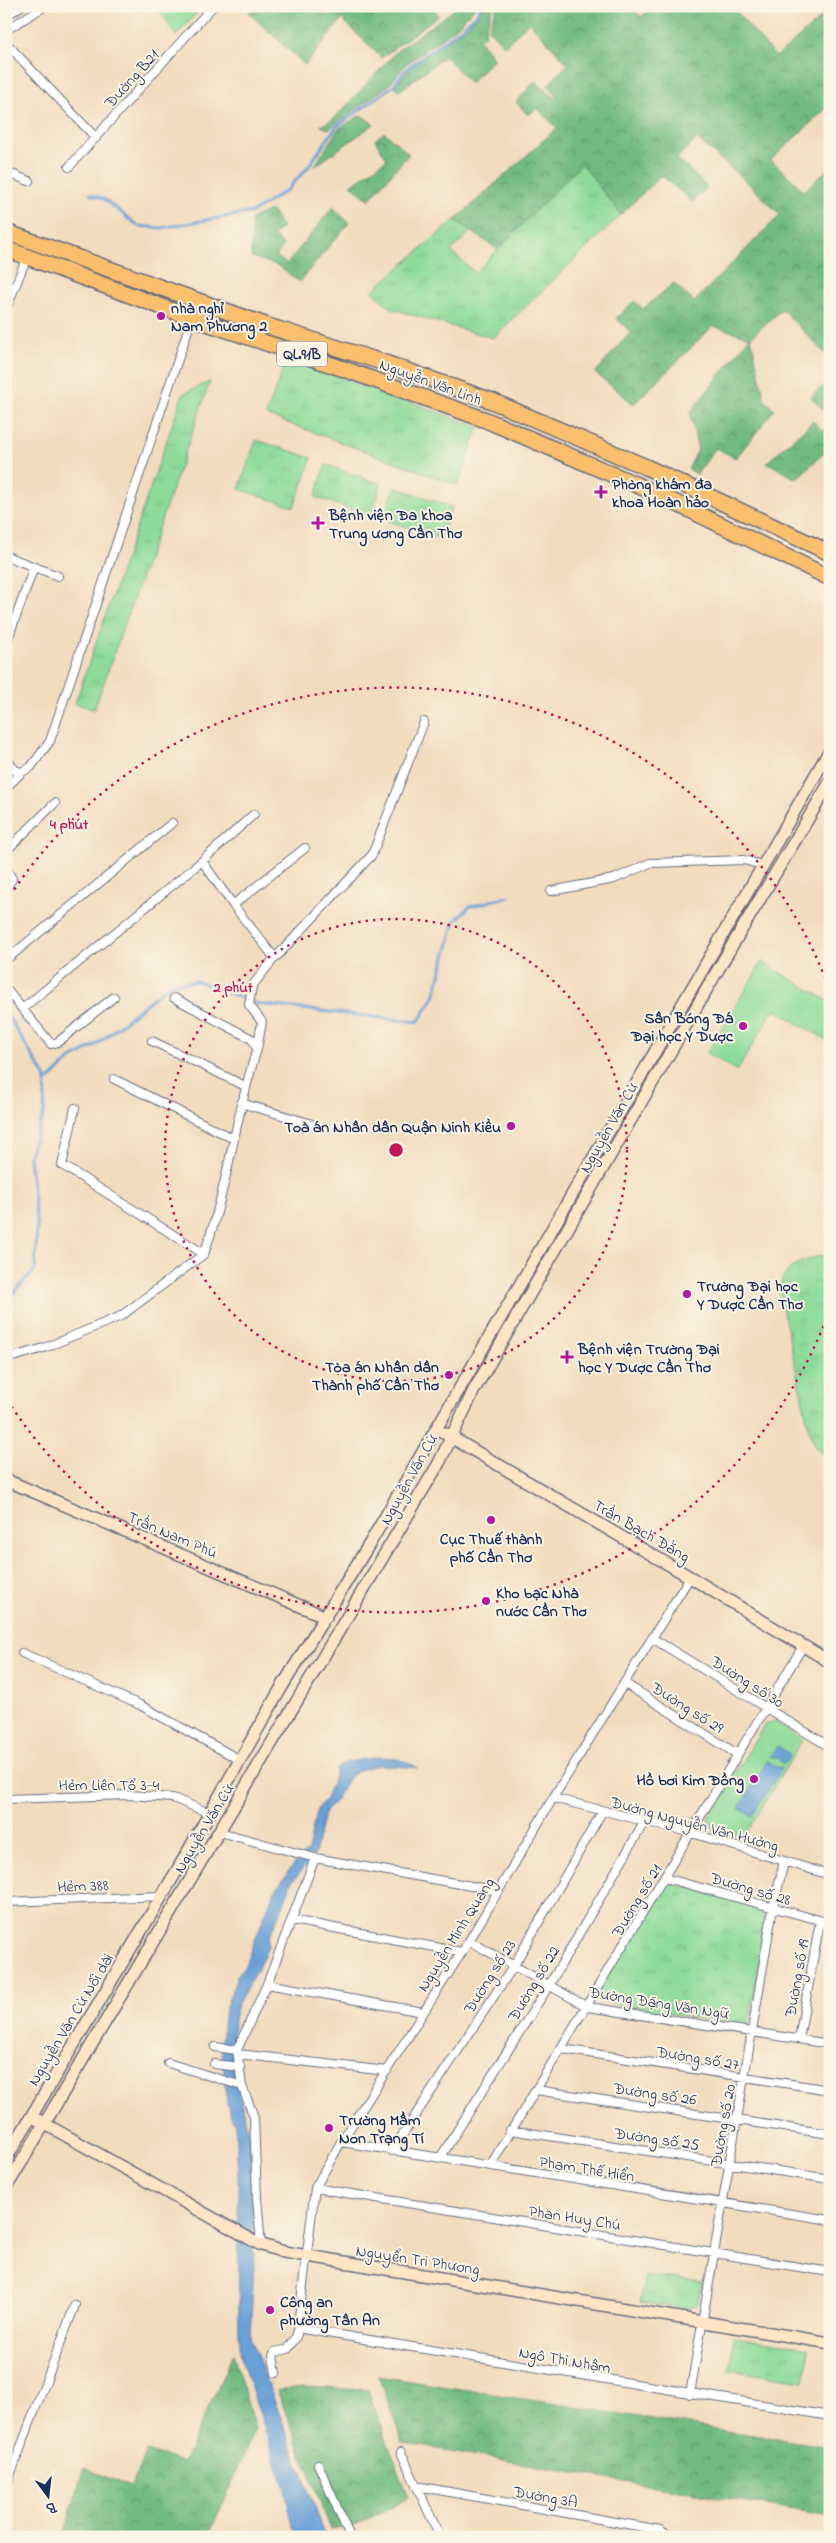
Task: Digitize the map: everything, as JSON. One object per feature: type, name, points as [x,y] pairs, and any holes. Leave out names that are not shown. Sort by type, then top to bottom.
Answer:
[{"type":"highway","name":"Nguyễn Văn Linh","points":[[6,232],[265,325],[388,364],[492,401],[646,467],[830,553]]},
{"type":"highway","name":"Nguyễn Văn Linh","points":[[6,249],[192,318],[377,380],[486,420],[651,491],[830,578]]},
{"type":"highway","points":[[486,420],[492,401]]},
{"type":"main road","name":"Nguyễn Văn Cừ","points":[[162,1896],[240,1760],[437,1429],[830,750]]},
{"type":"main road","name":"Nguyễn Văn Cừ","points":[[6,2188],[439,1463],[474,1390],[830,782]]},
{"type":"main road","name":"Trần Bạch Đằng","points":[[437,1429],[690,1577],[830,1662]]},
{"type":"main road","name":"Trần Nam Phú","points":[[6,1480],[326,1617]]},
{"type":"main road","name":"Nguyễn Văn Cừ Nối dài","points":[[6,2159],[162,1896]]},
{"type":"main road","name":"Nguyển Tri Phương","points":[[32,2116],[260,2245],[306,2257],[830,2342]]},
{"type":"street","points":[[6,16],[22,6]]},
{"type":"street","points":[[6,30],[45,6]]},
{"type":"street","name":"Đường B21","points":[[69,167],[213,6]]},
{"type":"street","points":[[6,44],[96,138]]},
{"type":"street","points":[[6,172],[29,181]]},
{"type":"street","points":[[6,309],[27,257]]},
{"type":"street","points":[[6,788],[22,772],[31,767],[50,741],[192,318]]},
{"type":"street","points":[[6,556],[58,576]]},
{"type":"street","points":[[7,640],[34,567]]},
{"type":"street","points":[[6,1359],[44,1348],[121,1316],[204,1254],[216,1220],[241,1103],[257,1049],[262,1022],[249,1004],[251,991],[276,956],[372,856],[424,722]]},
{"type":"street","points":[[6,758],[15,770],[22,772]]},
{"type":"street","points":[[6,851],[55,803]]},
{"type":"street","points":[[22,1008],[202,861],[254,814]]},
{"type":"street","points":[[6,960],[172,823]]},
{"type":"street","points":[[233,905],[305,848]]},
{"type":"street","points":[[551,891],[614,880],[650,863],[744,860],[762,865]]},
{"type":"street","points":[[202,861],[233,905],[271,953],[276,956]]},
{"type":"street","points":[[6,868],[12,879],[6,888]]},
{"type":"street","points":[[6,989],[51,1044],[58,1042],[114,997]]},
{"type":"street","points":[[174,998],[252,1039],[257,1049]]},
{"type":"street","points":[[152,1041],[245,1086]]},
{"type":"street","points":[[114,1079],[234,1139]]},
{"type":"street","points":[[241,1103],[312,1124]]},
{"type":"street","points":[[75,1108],[62,1165],[204,1254]]},
{"type":"street","name":"Nguyễn Minh Quang","points":[[276,2373],[273,2356],[275,2352],[288,2349],[296,2338],[315,2188],[341,2142],[460,1952],[469,1941],[554,1798],[690,1577]]},
{"type":"street","name":"Đường số 30","points":[[652,1638],[830,1747]]},
{"type":"street","name":"Đường số 21","points":[[490,2166],[510,2130],[588,2007],[765,1708],[804,1646]]},
{"type":"street","points":[[22,1652],[140,1705],[240,1760]]},
{"type":"street","name":"Đường số 29","points":[[624,1683],[738,1754]]},
{"type":"street","name":"Hẻm Liên Tổ 3-4","points":[[6,1799],[130,1795],[173,1798],[209,1813]]},
{"type":"street","name":"Đường Nguyễn Văn Hưởng","points":[[554,1798],[602,1812],[692,1833],[830,1875]]},
{"type":"street","name":"Đường số 23","points":[[392,2150],[513,1967],[602,1812]]},
{"type":"street","name":"Đường số 22","points":[[440,2158],[548,1987],[645,1821]]},
{"type":"street","points":[[220,1832],[314,1858],[499,1892]]},
{"type":"street","points":[[260,2245],[254,2116],[240,2085],[236,2051],[267,1984],[314,1858]]},
{"type":"street","name":"Đường số 20","points":[[690,2394],[704,2322],[772,1908],[784,1862]]},
{"type":"street","name":"Đường số 28","points":[[665,1878],[830,1923]]},
{"type":"street","name":"Hẻm 388","points":[[6,1902],[162,1896]]},
{"type":"street","points":[[292,1920],[460,1952]]},
{"type":"street","name":"Đường số 19","points":[[799,2039],[820,1921]]},
{"type":"street","name":"Đường Đặng Văn Ngữ","points":[[469,1941],[548,1987],[588,2007],[751,2030],[830,2044]]},
{"type":"street","points":[[267,1984],[423,2012]]},
{"type":"street","points":[[217,2047],[387,2071]]},
{"type":"street","name":"Đường số 27","points":[[562,2049],[830,2090]]},
{"type":"street","points":[[168,2063],[240,2085]]},
{"type":"street","points":[[218,2064],[237,2067]]},
{"type":"street","name":"Đường số 26","points":[[536,2090],[830,2134]]},
{"type":"street","name":"Đường số 25","points":[[510,2130],[830,2178]]},
{"type":"street","name":"Phạm Thế Hiển","points":[[341,2142],[830,2220]]},
{"type":"street","name":"Phan Huy Chú","points":[[315,2188],[830,2272]]},
{"type":"street","points":[[6,2486],[75,2305]]},
{"type":"street","name":"Ngô Thì Nhậm","points":[[298,2325],[302,2329],[830,2416]]},
{"type":"street","points":[[401,2452],[440,2537]]},
{"type":"street","points":[[318,2464],[350,2537]]},
{"type":"street","name":"Đường 3A","points":[[416,2486],[660,2530],[671,2536]]},
{"type":"green space","points":[[157,6],[203,6],[176,36]]},
{"type":"green space","points":[[256,6],[315,6],[328,16],[338,6],[357,6],[363,12],[367,6],[430,6],[439,15],[381,58],[342,19],[305,65],[249,13]]},
{"type":"green space","points":[[459,6],[476,6],[456,28],[405,65],[390,84],[329,129],[320,126],[334,119],[398,50]]},
{"type":"green space","points":[[482,6],[493,6],[485,30],[486,34],[479,39],[494,59],[470,83],[445,56],[399,91],[395,87],[415,63],[471,22]]},
{"type":"green space","points":[[497,6],[632,6],[641,17],[653,6],[738,6],[735,10],[776,57],[830,10],[830,105],[771,160],[804,191],[830,167],[830,359],[782,309],[751,337],[765,401],[775,409],[736,458],[716,448],[697,474],[688,469],[698,450],[690,413],[750,337],[713,326],[634,404],[595,373],[631,332],[616,318],[634,301],[643,309],[674,283],[694,302],[780,215],[749,184],[697,139],[677,158],[707,187],[693,202],[661,175],[621,215],[582,164],[497,249],[455,220],[557,128],[537,108],[528,115],[516,102],[535,81],[554,97],[557,95],[548,85],[568,64],[529,22],[505,46],[488,29]]},
{"type":"green space","points":[[361,115],[374,124],[314,167],[338,129]]},
{"type":"green space","points":[[384,132],[409,154],[369,200],[351,185],[387,159],[375,140]]},
{"type":"green space","points":[[582,163],[621,215],[493,338],[392,309],[372,291],[455,220],[471,231],[451,251],[475,273]]},
{"type":"green space","points":[[333,207],[349,223],[299,282],[279,266],[251,257],[252,218],[271,210],[283,227],[273,235],[283,246],[276,256],[287,264]]},
{"type":"green space","points":[[287,358],[479,427],[458,485],[266,415]]},
{"type":"green space","points":[[830,380],[830,417],[811,397]]},
{"type":"green space","points":[[210,382],[94,710],[75,703],[183,394]]},
{"type":"green space","points":[[813,421],[823,431],[830,425],[830,458],[824,453],[796,479],[767,462]]},
{"type":"green space","points":[[256,440],[312,458],[294,507],[239,489]]},
{"type":"green space","points":[[326,465],[381,484],[371,516],[315,497]]},
{"type":"green space","points":[[395,487],[452,507],[440,539],[383,519]]},
{"type":"green space","name":"Sân Bóng Đá Đại học Y Dược","points":[[762,962],[830,1002],[830,1042],[774,1009],[737,1071],[707,1053]]},
{"type":"green space","points":[[830,1254],[830,1458],[818,1450],[810,1434],[779,1292],[781,1283],[790,1269],[804,1261]]},
{"type":"green space","points":[[774,1721],[803,1739],[744,1837],[712,1828],[708,1818],[765,1724]]},
{"type":"green space","points":[[670,1883],[764,1909],[766,1912],[751,2017],[746,2027],[597,2000],[595,1996],[663,1884]]},
{"type":"green space","points":[[645,2275],[702,2282],[697,2305],[689,2309],[640,2302]]},
{"type":"green space","points":[[735,2337],[809,2348],[804,2381],[729,2370]]},
{"type":"green space","points":[[233,2354],[255,2429],[208,2537],[63,2537],[84,2468],[131,2487],[146,2451],[183,2463]]},
{"type":"green space","points":[[378,2376],[830,2447],[830,2516],[403,2443]]},
{"type":"green space","points":[[304,2387],[368,2390],[408,2498],[357,2525],[331,2530],[277,2390]]},
{"type":"water","points":[[777,1746],[790,1754],[783,1765],[779,1759],[770,1757]]},
{"type":"water","points":[[378,1757],[399,1760],[418,1768],[380,1765],[362,1769],[350,1776],[336,1799],[324,1813],[315,1854],[291,1883],[284,1904],[269,1936],[263,1958],[236,2007],[234,2021],[232,2062],[250,2140],[254,2265],[250,2336],[326,2537],[295,2537],[285,2489],[239,2352],[238,2173],[235,2125],[227,2104],[221,2041],[225,2010],[237,1976],[245,1965],[274,1892],[297,1860],[308,1851],[316,1812],[326,1799],[337,1768],[348,1762]]},
{"type":"water","points":[[768,1760],[773,1766],[782,1768],[752,1816],[739,1808]]},
{"type":"waterway","points":[[90,194],[104,199],[138,226],[161,228],[253,212],[287,190],[308,167],[336,127],[393,86],[406,69],[458,31],[478,13],[480,6]]},
{"type":"waterway","points":[[49,1080],[70,1060],[96,1045],[170,984],[197,981],[258,1004],[418,1022],[434,997],[455,921],[469,907],[509,896]]},
{"type":"waterway","points":[[6,1013],[46,1078],[44,1113],[29,1156],[37,1225],[35,1270],[6,1301]]},
{"type":"place","name":"nhà nghỉ Nam Phương 2","points":[[161,316]]},
{"type":"place","name":"Phòng khám đa khoa Hoàn hảo","points":[[601,492]]},
{"type":"place","name":"Bệnh viện Đa khoa Trung ương Cần Thơ","points":[[318,523]]},
{"type":"place","name":"Sân Bóng Đá Đại học Y Dược","points":[[743,1026]]},
{"type":"place","name":"Toà án Nhân dân Quận Ninh Kiều","points":[[511,1126]]},
{"type":"place","name":"Trường Đại học Y Dược Cần Thơ","points":[[687,1294]]},
{"type":"place","name":"Bệnh viện Trường Đại học Y Dược Cần Thơ","points":[[567,1357]]},
{"type":"place","name":"Tòa án Nhân dân Thành phố Cần Thơ","points":[[449,1375]]},
{"type":"place","name":"Cục Thuế thành phố Cần Thơ","points":[[491,1520]]},
{"type":"place","name":"Kho bạc Nhà nước Cần Thơ","points":[[486,1601]]},
{"type":"place","name":"Hồ bơi Kim Đồng","points":[[754,1779]]},
{"type":"place","name":"Trường Mầm Non Trạng Tí","points":[[329,2128]]},
{"type":"place","name":"Công an phường Tân An","points":[[270,2310]]}]
